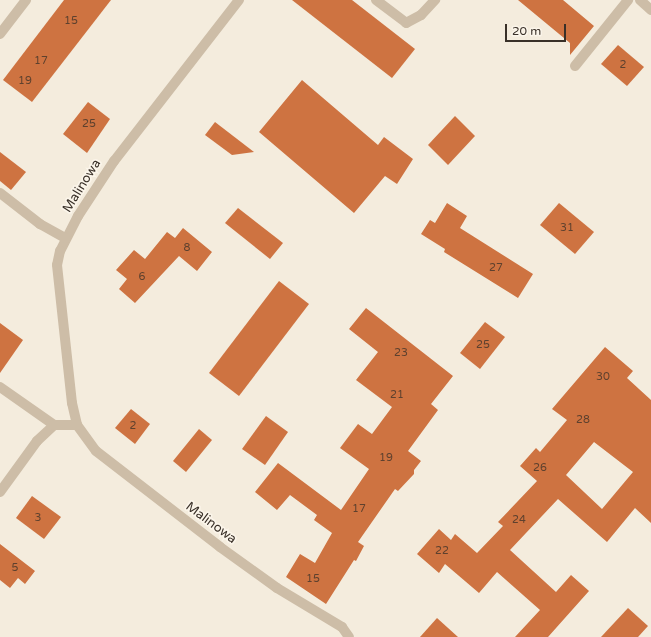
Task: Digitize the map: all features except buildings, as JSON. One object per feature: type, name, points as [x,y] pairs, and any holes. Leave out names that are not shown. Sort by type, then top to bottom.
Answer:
[{"type":"street","points":[[0,34],[26,0]]},
{"type":"street","name":"Malinowa","points":[[239,0],[114,161],[66,238],[57,265],[67,377],[76,425],[96,450],[220,547],[278,588],[342,627],[349,637]]},
{"type":"street","points":[[376,0],[406,23],[421,15],[435,0]]},
{"type":"street","points":[[575,66],[628,0]]},
{"type":"street","points":[[640,0],[651,10]]},
{"type":"street","points":[[0,193],[40,224],[66,238]]},
{"type":"street","points":[[0,387],[54,425],[76,425]]},
{"type":"street","points":[[0,492],[37,441],[54,425]]}]
